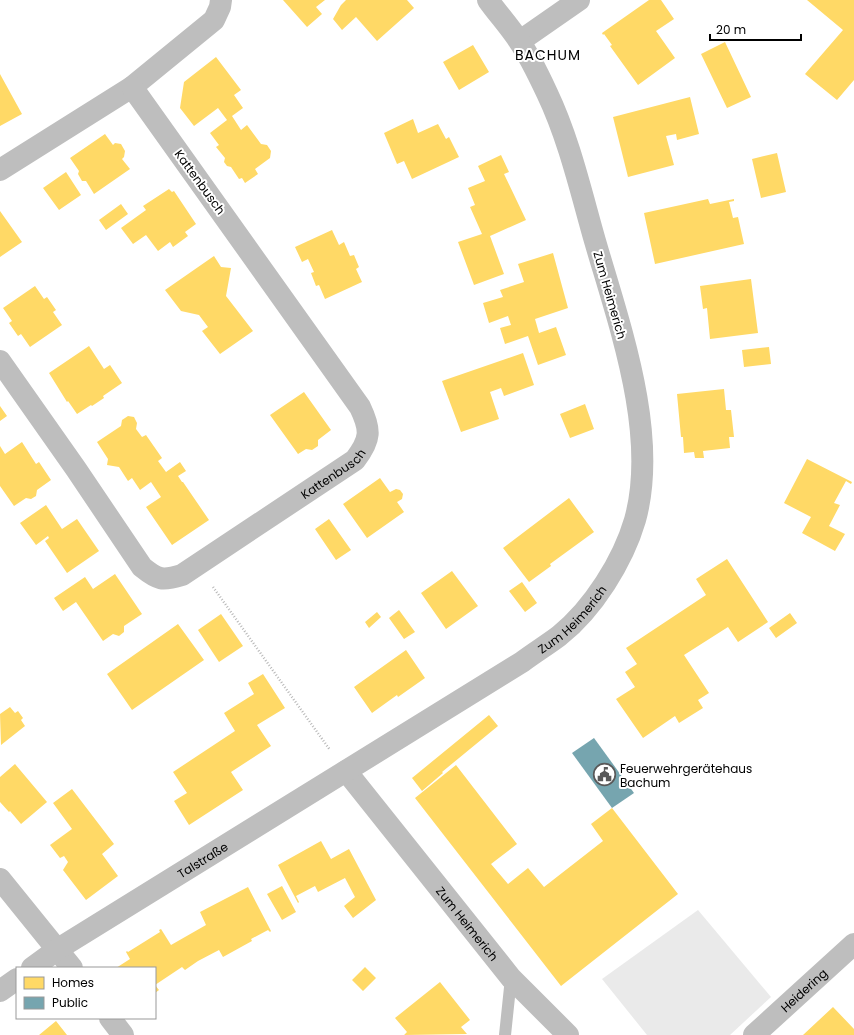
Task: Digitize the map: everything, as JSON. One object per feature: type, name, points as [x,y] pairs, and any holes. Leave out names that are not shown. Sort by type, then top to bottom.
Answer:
[{"type":"street","points":[[0,170],[132,87],[214,20],[220,7],[221,0]]},
{"type":"street","name":"Zum Heimerich","points":[[488,0],[520,42],[548,94],[570,152],[625,347],[636,397],[641,443],[642,480],[635,520],[620,558],[606,582],[587,608],[560,635],[522,662],[346,771],[512,978],[568,1035]]},
{"type":"street","points":[[520,42],[579,0]]},
{"type":"street","name":"Kattenbusch","points":[[0,361],[76,469],[142,567],[154,577],[168,579],[182,575],[355,460],[364,448],[368,435],[366,420],[360,407],[132,87]]},
{"type":"street","name":"Talstraße","points":[[33,967],[58,949],[346,771]]},
{"type":"street","points":[[0,879],[71,967]]},
{"type":"street","name":"Heidering","points":[[754,1035],[854,944]]},
{"type":"street","points":[[0,991],[16,980]]},
{"type":"street","points":[[111,1019],[123,1035]]},
{"type":"lane","points":[[505,1035],[512,978]]},
{"type":"path","points":[[198,565],[330,751],[346,771]]},
{"type":"shaded area","points":[[698,910],[771,997],[730,1035],[647,1035],[602,979]]},
{"type":"building: Homes","points":[[283,0],[325,0],[316,7],[322,14],[307,27]]},
{"type":"building: Homes","points":[[346,0],[407,0],[414,8],[377,41],[356,17],[342,30],[333,19],[341,5]]},
{"type":"building: Homes","points":[[649,0],[661,0],[674,19],[656,31],[675,58],[638,85],[610,46],[612,45],[602,33]]},
{"type":"building: Homes","points":[[807,0],[854,0],[854,80],[837,100],[805,74],[843,30]]},
{"type":"building: Homes","points":[[725,42],[751,97],[727,108],[701,54]]},
{"type":"building: Homes","points":[[473,45],[489,72],[459,90],[443,62]]},
{"type":"building: Homes","points":[[216,57],[241,90],[234,95],[243,108],[232,116],[241,130],[247,125],[261,144],[267,145],[271,151],[270,158],[255,169],[258,174],[245,183],[242,178],[239,179],[231,167],[227,166],[224,162],[225,158],[216,147],[219,145],[210,133],[227,120],[218,108],[194,126],[180,108],[184,82]]},
{"type":"building: Homes","points":[[0,74],[22,114],[0,126]]},
{"type":"building: Homes","points":[[690,97],[699,134],[677,140],[676,134],[666,136],[674,165],[628,177],[613,117]]},
{"type":"building: Homes","points":[[413,119],[418,133],[438,124],[446,139],[449,137],[459,157],[412,179],[404,161],[397,164],[384,133]]},
{"type":"building: Homes","points":[[105,134],[113,145],[115,143],[121,144],[125,151],[122,159],[130,169],[94,194],[86,181],[82,181],[78,174],[79,171],[70,158]]},
{"type":"building: Homes","points":[[777,153],[786,192],[761,198],[752,159]]},
{"type":"building: Homes","points":[[501,155],[509,172],[504,174],[526,220],[490,236],[504,274],[474,285],[458,242],[482,234],[470,207],[475,205],[468,188],[485,181],[478,166]]},
{"type":"building: Homes","points":[[66,172],[81,195],[59,210],[43,188]]},
{"type":"building: Homes","points":[[169,189],[172,192],[174,191],[196,224],[185,232],[188,236],[173,247],[170,242],[158,251],[146,235],[133,244],[121,228],[146,210],[143,206]]},
{"type":"building: Homes","points":[[708,199],[710,204],[734,199],[734,201],[729,202],[733,218],[738,217],[744,244],[655,264],[644,213]]},
{"type":"building: Homes","points":[[121,204],[128,214],[106,230],[99,220]]},
{"type":"building: Homes","points":[[0,211],[22,242],[0,257]]},
{"type":"building: Homes","points":[[332,230],[339,245],[344,242],[350,256],[354,255],[359,267],[356,269],[362,282],[325,299],[319,285],[316,286],[311,273],[314,272],[308,259],[302,262],[295,247]]},
{"type":"building: Homes","points":[[553,253],[568,308],[535,319],[539,333],[556,327],[566,355],[538,365],[528,336],[505,344],[500,328],[511,325],[508,316],[489,323],[483,303],[503,297],[500,290],[524,282],[518,264]]},
{"type":"building: Homes","points":[[214,256],[221,267],[231,268],[226,296],[253,331],[220,354],[202,331],[208,327],[199,315],[181,311],[165,290]]},
{"type":"building: Homes","points":[[751,279],[758,333],[710,339],[707,308],[703,309],[700,286]]},
{"type":"building: Homes","points":[[35,286],[44,299],[47,297],[56,310],[53,312],[62,325],[30,347],[21,334],[18,336],[9,323],[12,321],[3,308]]},
{"type":"building: Homes","points":[[89,346],[104,369],[110,365],[122,383],[103,396],[104,398],[77,414],[68,401],[67,402],[49,373]]},
{"type":"building: Homes","points":[[769,347],[771,364],[744,367],[742,350]]},
{"type":"building: Homes","points":[[523,353],[534,385],[504,396],[501,388],[490,392],[499,419],[461,432],[442,381]]},
{"type":"building: Homes","points":[[724,389],[726,410],[731,410],[734,437],[729,437],[730,448],[703,451],[704,458],[695,458],[694,452],[684,453],[677,394]]},
{"type":"building: Homes","points":[[304,392],[331,430],[318,440],[318,446],[312,450],[306,449],[298,454],[270,415]]},
{"type":"building: Homes","points":[[585,404],[594,429],[570,438],[560,414]]},
{"type":"building: Homes","points":[[0,406],[7,416],[0,421]]},
{"type":"building: Homes","points":[[128,416],[134,417],[137,423],[136,429],[142,437],[146,435],[162,458],[158,461],[166,472],[180,462],[186,471],[178,476],[209,520],[172,545],[146,507],[161,497],[151,482],[140,490],[132,478],[128,481],[119,467],[107,465],[108,459],[97,442],[121,426],[122,420]]},
{"type":"building: Homes","points":[[22,442],[36,464],[39,462],[51,480],[37,490],[36,496],[31,499],[26,498],[14,506],[0,486],[0,446],[5,454]]},
{"type":"building: Homes","points":[[807,459],[852,482],[851,484],[846,481],[834,503],[840,505],[829,526],[845,534],[835,551],[802,533],[811,517],[784,503]]},
{"type":"building: Homes","points":[[380,478],[390,492],[396,489],[400,490],[403,494],[402,499],[397,502],[404,512],[367,538],[343,504]]},
{"type":"building: Homes","points":[[569,498],[594,532],[550,564],[551,566],[529,582],[503,548]]},
{"type":"building: Homes","points":[[46,505],[62,529],[77,519],[99,551],[67,573],[45,541],[49,538],[48,536],[36,545],[20,523]]},
{"type":"building: Homes","points":[[329,519],[351,550],[336,560],[315,529]]},
{"type":"building: Homes","points":[[727,559],[768,622],[738,642],[728,627],[684,655],[709,693],[698,700],[703,708],[679,723],[675,716],[643,738],[616,699],[635,687],[625,672],[637,664],[626,648],[706,595],[696,579]]},
{"type":"building: Homes","points":[[452,571],[478,606],[446,629],[421,593]]},
{"type":"building: Homes","points":[[115,574],[142,614],[124,626],[124,632],[119,636],[113,634],[103,641],[76,602],[63,611],[54,598],[85,577],[93,589]]},
{"type":"building: Homes","points":[[522,582],[537,603],[525,612],[509,591]]},
{"type":"building: Homes","points":[[399,610],[415,632],[404,639],[389,618]]},
{"type":"building: Homes","points":[[377,612],[381,617],[369,628],[365,622]]},
{"type":"building: Homes","points":[[790,613],[797,623],[776,638],[769,628]]},
{"type":"building: Homes","points":[[221,614],[243,646],[219,662],[198,630]]},
{"type":"building: Homes","points":[[178,624],[204,660],[132,710],[107,674]]},
{"type":"building: Homes","points":[[406,650],[425,678],[398,697],[397,695],[372,713],[354,687]]},
{"type":"building: Homes","points":[[263,674],[285,708],[257,725],[271,746],[231,772],[243,790],[189,825],[174,801],[187,793],[173,772],[235,731],[224,713],[254,694],[248,683]]},
{"type":"building: Homes","points":[[10,707],[15,713],[18,711],[23,718],[21,720],[25,726],[1,745],[0,714]]},
{"type":"building: Homes","points":[[489,715],[498,726],[442,772],[443,773],[422,791],[412,778]]},
{"type":"building: Homes","points":[[15,764],[47,802],[21,824],[0,802],[0,777]]},
{"type":"building: Homes","points":[[456,765],[517,844],[491,864],[508,884],[528,868],[544,887],[603,841],[591,824],[612,808],[678,894],[561,986],[415,798]]},
{"type":"building: Homes","points":[[72,789],[114,844],[102,854],[118,876],[86,900],[63,870],[68,862],[64,856],[60,858],[50,845],[72,829],[53,803]]},
{"type":"building: Homes","points":[[321,841],[331,859],[349,849],[376,900],[353,918],[344,906],[355,897],[345,878],[318,892],[315,886],[296,896],[299,902],[298,903],[278,865]]},
{"type":"building: Homes","points":[[282,886],[296,912],[282,920],[267,894]]},
{"type":"building: Homes","points":[[248,887],[271,931],[270,932],[268,930],[251,939],[252,941],[223,957],[219,950],[185,970],[182,967],[156,984],[156,967],[118,967],[130,959],[126,952],[127,951],[128,952],[160,932],[159,930],[161,929],[171,945],[206,925],[200,912]]},
{"type":"building: Homes","points":[[365,967],[376,978],[363,991],[352,980]]},
{"type":"building: Homes","points":[[440,982],[470,1020],[461,1027],[467,1034],[404,1035],[407,1032],[395,1018]]},
{"type":"building: Homes","points":[[833,1007],[854,1029],[854,1035],[803,1035]]},
{"type":"building: Homes","points":[[56,1021],[67,1035],[39,1035]]},
{"type":"building: Public","points":[[594,738],[634,793],[612,808],[572,753]]},
{"type":"place","name":"Feuerwehrgerätehaus Bachum","points":[[605,775]]},
{"type":"district","name":"BACHUM","points":[[548,55]]}]
